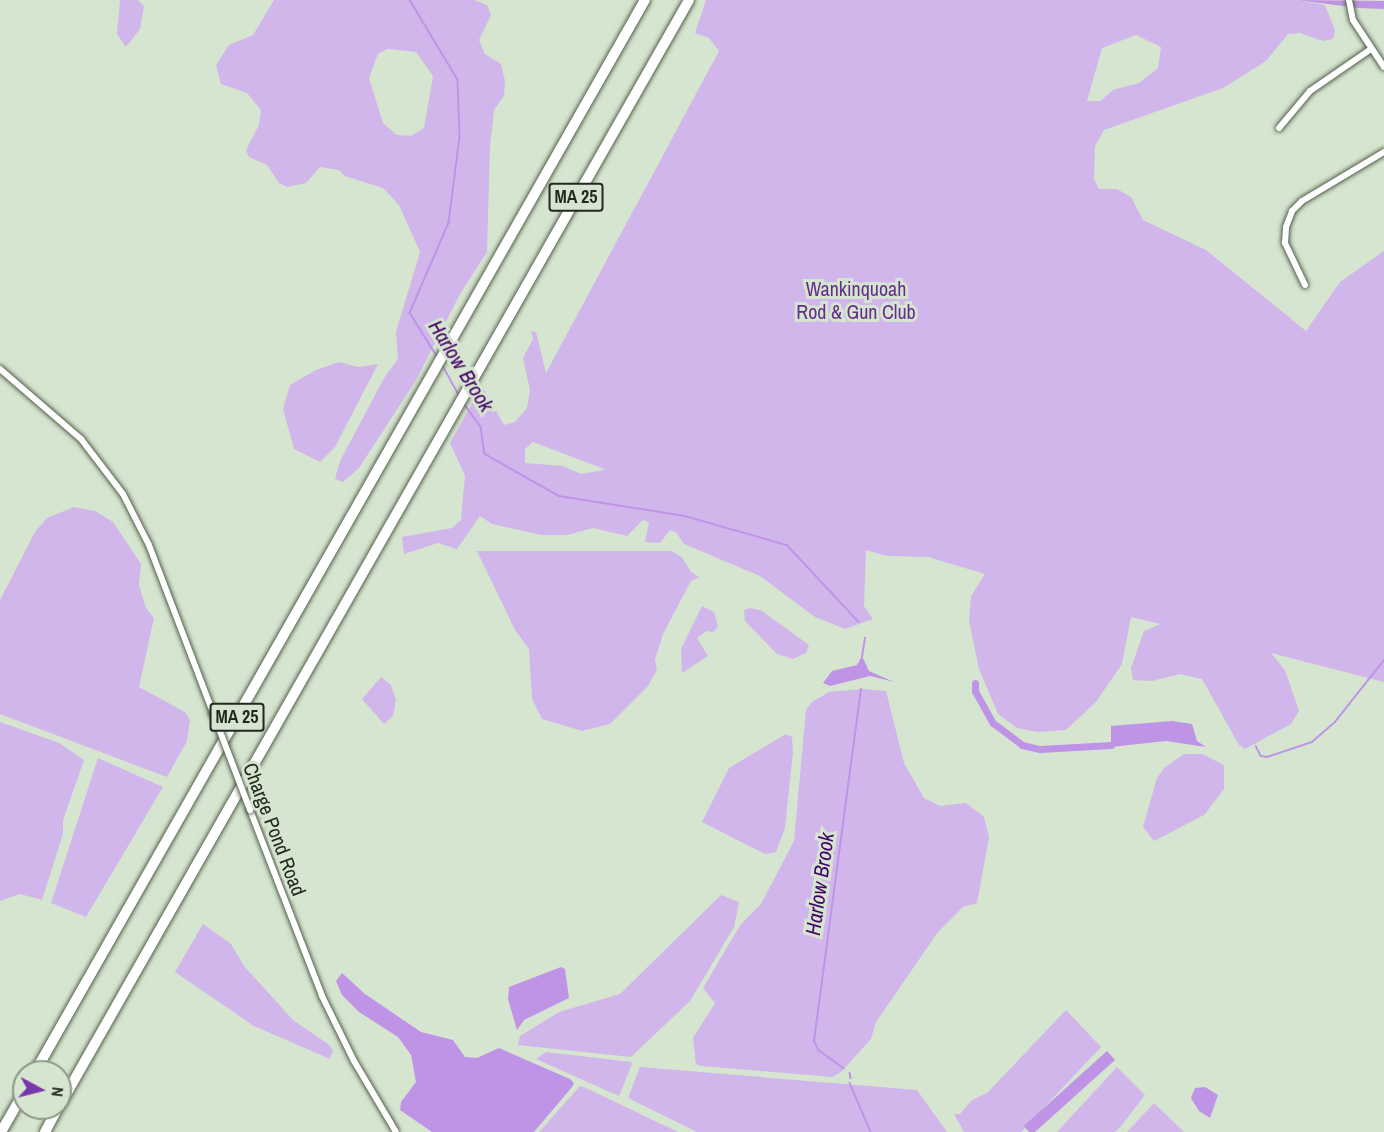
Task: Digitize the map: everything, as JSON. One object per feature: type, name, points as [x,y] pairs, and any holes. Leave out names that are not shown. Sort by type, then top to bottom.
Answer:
[{"type":"highway","name":"MA 25","points":[[42,1060],[645,0]]},
{"type":"highway","name":"MA 25","points":[[72,1084],[689,0]]},
{"type":"highway","points":[[1,1132],[12,1113]]},
{"type":"street","points":[[1349,0],[1349,9],[1371,49],[1384,67]]},
{"type":"street","points":[[1279,128],[1310,91],[1371,49]]},
{"type":"street","points":[[1305,285],[1285,243],[1286,227],[1292,211],[1302,201],[1384,152]]},
{"type":"street","name":"Charge Pond Road","points":[[0,369],[81,439],[123,494],[149,545],[322,996],[354,1061],[396,1132]]},
{"type":"green space","points":[[120,0],[138,0],[144,6],[140,29],[126,47],[117,34]]},
{"type":"green space","points":[[274,0],[474,0],[487,5],[491,15],[479,40],[485,54],[501,64],[505,81],[504,96],[494,110],[490,147],[487,252],[460,294],[416,380],[359,468],[343,482],[335,479],[340,461],[384,378],[398,359],[396,332],[420,252],[399,205],[383,188],[345,176],[339,170],[320,167],[306,183],[287,187],[279,183],[267,165],[249,157],[246,150],[259,125],[261,110],[247,93],[221,84],[216,65],[229,45],[253,35]],"holes":[[[387,49],[416,52],[433,76],[424,128],[411,136],[397,135],[383,123],[369,78],[378,54]]]},
{"type":"green space","name":"Wankinquoah Rod & Gun Club","points":[[706,0],[1296,0],[1325,5],[1335,30],[1333,39],[1323,41],[1300,33],[1288,34],[1266,61],[1223,88],[1104,130],[1095,146],[1094,179],[1099,189],[1117,189],[1131,197],[1143,220],[1206,250],[1306,331],[1340,282],[1384,251],[1384,682],[1271,653],[1285,670],[1299,711],[1291,724],[1245,749],[1239,745],[1202,679],[1180,674],[1152,681],[1133,680],[1131,668],[1144,631],[1160,624],[1131,617],[1122,664],[1096,702],[1066,730],[1037,732],[1017,728],[998,714],[979,669],[969,621],[971,596],[985,574],[928,557],[887,556],[866,550],[864,606],[873,619],[845,629],[815,617],[760,576],[684,544],[676,532],[670,530],[660,543],[645,542],[649,522],[643,520],[627,536],[593,528],[567,535],[541,535],[492,524],[480,516],[457,549],[438,543],[404,554],[402,537],[452,528],[461,520],[465,476],[450,443],[482,386],[504,425],[515,422],[527,408],[530,390],[523,358],[533,339],[531,331],[536,332],[546,373],[719,51],[709,38],[695,33]],"holes":[[[1136,35],[1161,47],[1158,68],[1139,83],[1113,90],[1100,101],[1087,101],[1102,48]],[[533,442],[604,469],[604,470],[581,474],[563,466],[525,463],[525,449]]]},
{"type":"green space","points":[[339,362],[358,367],[378,364],[335,447],[320,462],[294,449],[283,409],[290,385],[316,370]]},
{"type":"green space","points":[[74,507],[95,511],[113,522],[141,564],[139,585],[146,608],[154,618],[139,687],[185,712],[190,720],[187,741],[167,777],[0,714],[0,600],[35,532],[47,518]]},
{"type":"green space","points":[[477,551],[671,551],[682,557],[691,572],[699,577],[691,581],[663,634],[655,660],[657,670],[648,686],[610,724],[582,731],[542,719],[532,699],[529,649],[515,630]]},
{"type":"green space","points":[[702,606],[714,612],[718,626],[714,632],[707,631],[697,638],[708,656],[682,673],[681,649]]},
{"type":"green space","points":[[751,608],[762,611],[809,645],[806,653],[793,659],[777,654],[745,621],[744,610]]},
{"type":"green space","points":[[381,677],[391,685],[396,700],[393,716],[384,724],[362,699]]},
{"type":"green space","points":[[863,689],[886,691],[904,763],[924,798],[940,806],[966,803],[984,817],[989,837],[977,903],[963,907],[938,932],[876,1022],[871,1039],[841,1072],[832,1077],[696,1064],[693,1038],[715,1003],[703,988],[741,924],[761,904],[794,841],[806,710],[812,702],[829,692]]},
{"type":"green space","points":[[0,722],[59,743],[84,760],[63,820],[63,834],[42,900],[20,894],[0,901]]},
{"type":"green space","points":[[786,734],[792,737],[793,752],[785,828],[776,852],[765,854],[702,822],[729,768]]},
{"type":"green space","points":[[1184,754],[1202,754],[1224,765],[1224,789],[1204,815],[1154,841],[1143,827],[1157,778],[1165,767]]},
{"type":"green space","points":[[98,758],[163,787],[86,917],[51,903]]},
{"type":"green space","points":[[721,895],[739,902],[734,927],[690,1001],[631,1057],[518,1045],[520,1036],[559,1012],[620,994]]},
{"type":"green space","points":[[203,924],[231,944],[244,966],[293,1020],[328,1044],[333,1050],[330,1059],[254,1026],[175,972]]},
{"type":"green space","points":[[1066,1010],[1101,1047],[1021,1132],[964,1132],[954,1114],[960,1114],[972,1100],[987,1093]]},
{"type":"green space","points":[[546,1052],[631,1062],[632,1064],[619,1096],[536,1059]]},
{"type":"green space","points":[[640,1067],[917,1090],[947,1132],[697,1132],[628,1098]]},
{"type":"green space","points":[[1117,1067],[1145,1095],[1122,1125],[1115,1132],[1057,1132]]},
{"type":"green space","points":[[580,1086],[586,1088],[678,1132],[539,1132]]},
{"type":"green space","points":[[1154,1103],[1157,1106],[1184,1132],[1127,1132]]},
{"type":"shaded area","points":[[1296,0],[1384,1],[1384,9],[1359,8]]},
{"type":"shaded area","points":[[862,656],[869,671],[894,682],[870,676],[830,686],[823,683],[832,671],[857,665]]},
{"type":"shaded area","points":[[1172,721],[1192,724],[1197,741],[1206,747],[1166,741],[1111,747],[1111,726]]},
{"type":"shaded area","points":[[561,967],[565,969],[569,998],[524,1020],[517,1030],[508,999],[509,987]]},
{"type":"shaded area","points":[[342,973],[365,994],[421,1032],[453,1040],[465,1057],[477,1058],[499,1048],[570,1079],[574,1083],[534,1132],[432,1132],[400,1110],[401,1102],[416,1082],[411,1055],[398,1037],[359,1012],[342,995],[336,981]]},
{"type":"shaded area","points":[[1107,1051],[1115,1060],[1035,1132],[1029,1132],[1024,1126]]},
{"type":"shaded area","points":[[1205,1087],[1218,1095],[1210,1118],[1199,1111],[1191,1098],[1195,1088]]},
{"type":"waterway","name":"Harlow Brook","points":[[410,0],[458,80],[460,137],[449,223],[410,313],[437,356]]},
{"type":"waterway","name":"Harlow Brook","points":[[443,366],[459,395]]},
{"type":"waterway","name":"Harlow Brook","points":[[465,405],[481,427],[485,454],[559,496],[685,516],[787,545],[859,622]]},
{"type":"waterway","name":"Harlow Brook","points":[[862,657],[865,638]]},
{"type":"waterway","points":[[1256,746],[1261,756],[1267,757],[1312,742],[1335,722],[1384,660]]},
{"type":"waterway","points":[[975,683],[975,691],[993,723],[1022,745],[1040,749],[1111,745]]},
{"type":"waterway","name":"Harlow Brook","points":[[844,1069],[818,1050],[814,1041],[861,689]]},
{"type":"waterway","name":"Harlow Brook","points":[[850,1073],[851,1078]]},
{"type":"waterway","name":"Harlow Brook","points":[[850,1083],[871,1132]]}]
